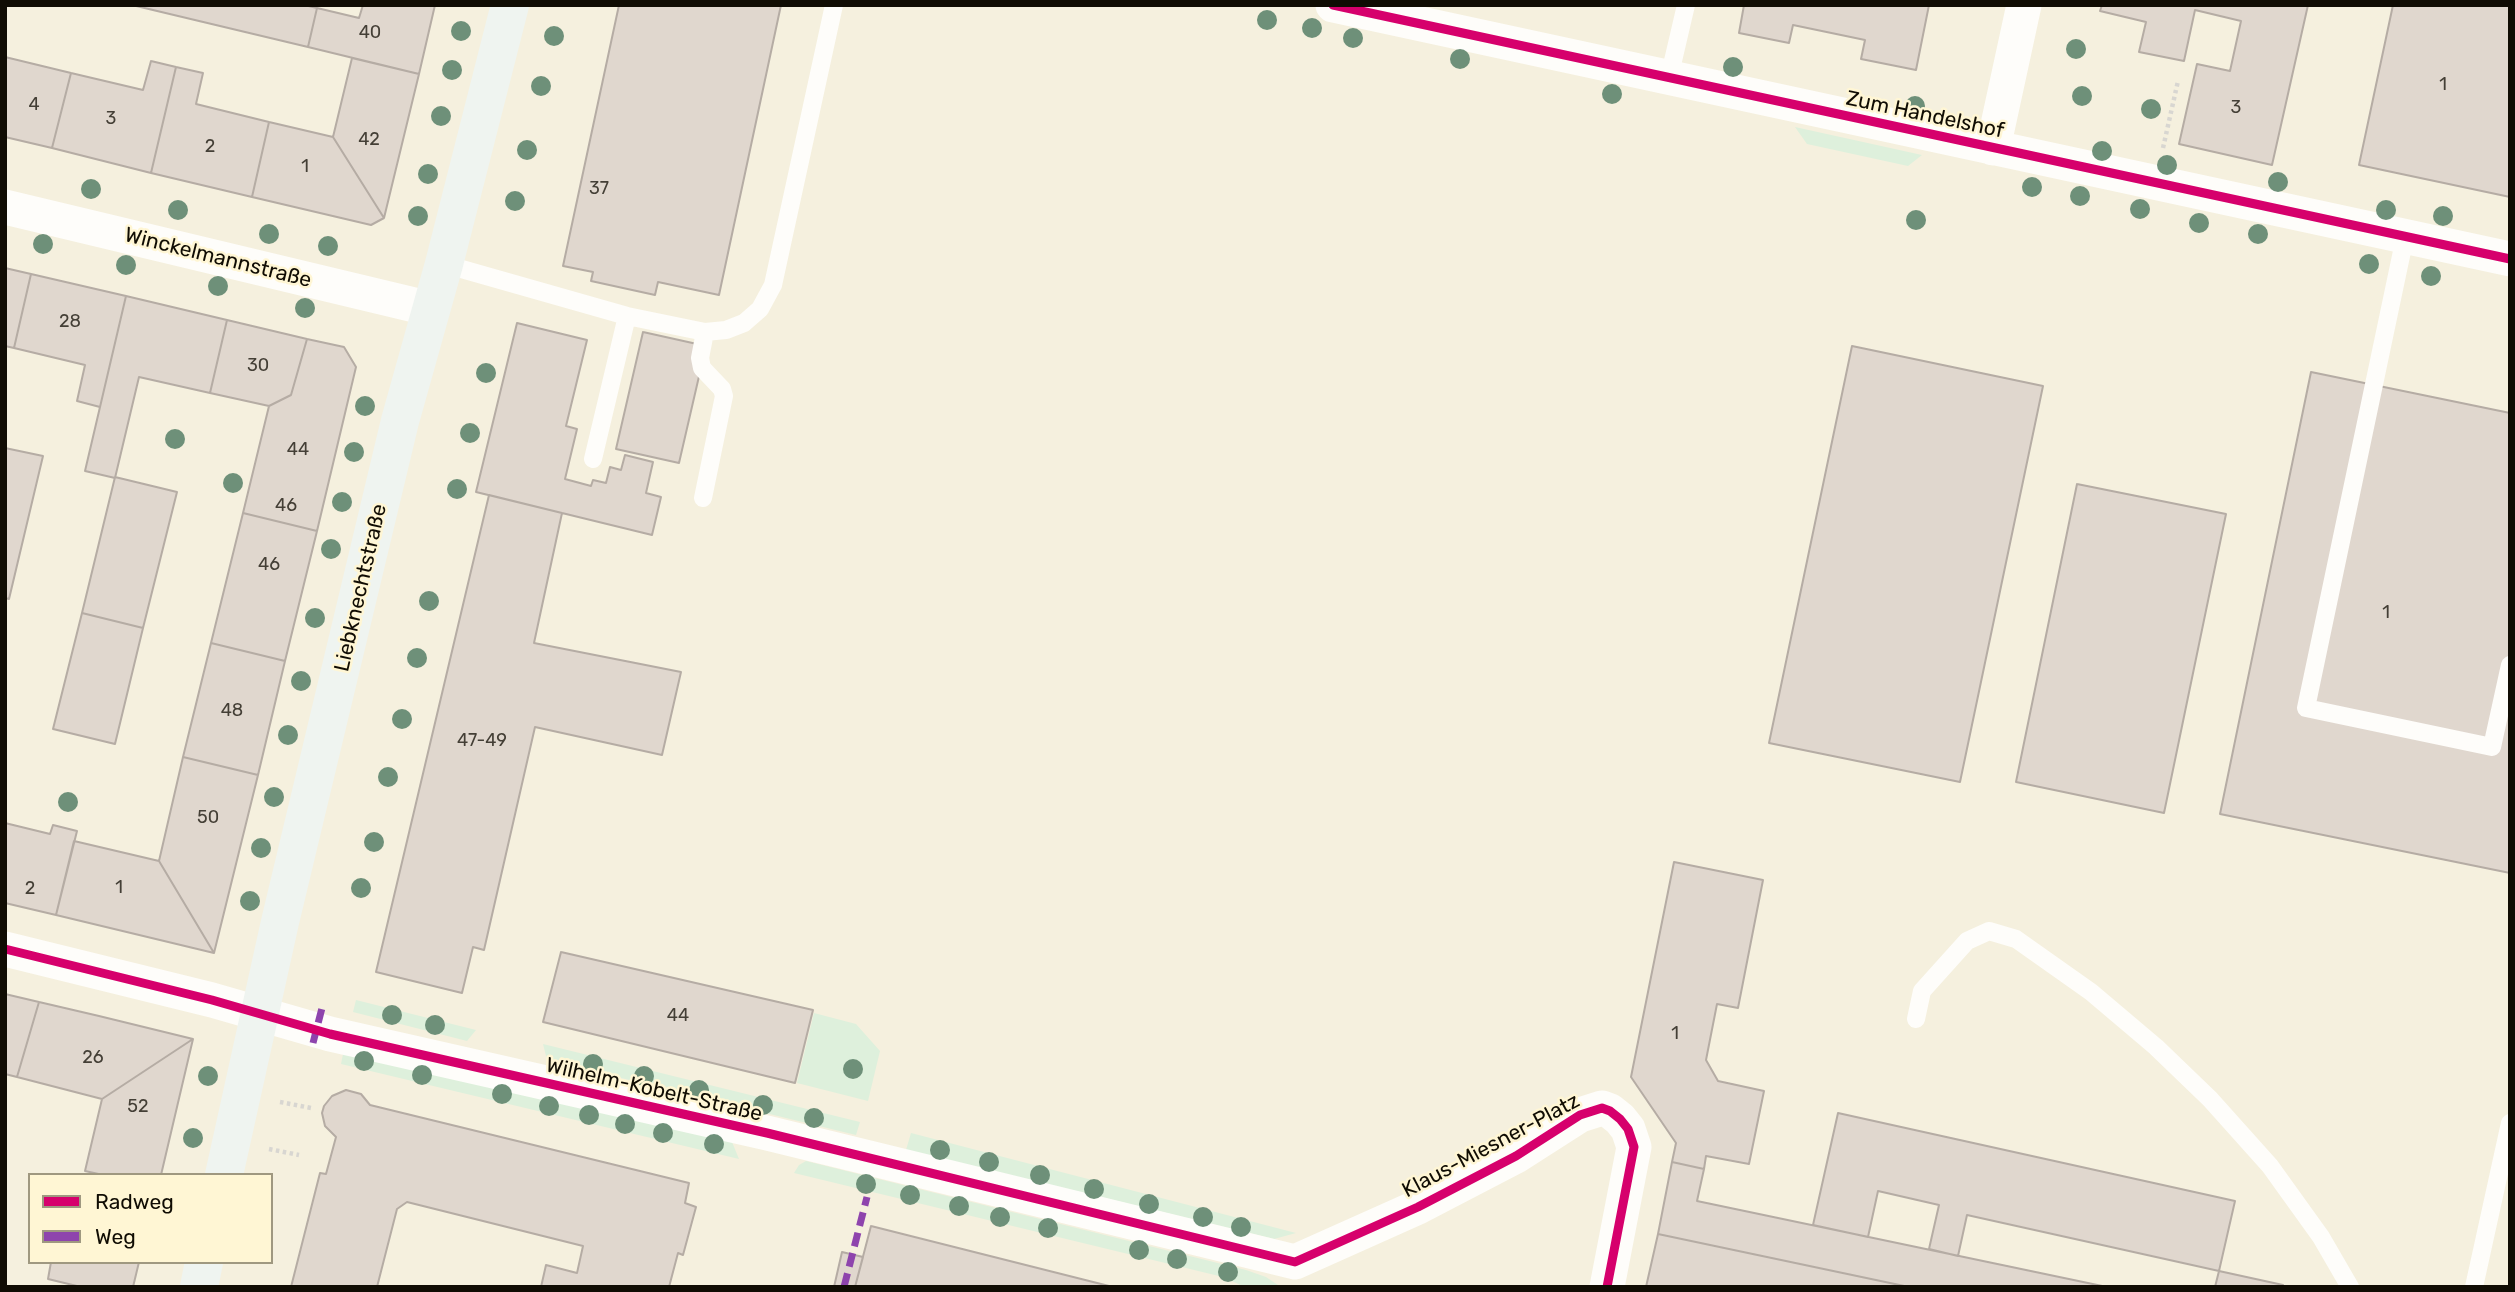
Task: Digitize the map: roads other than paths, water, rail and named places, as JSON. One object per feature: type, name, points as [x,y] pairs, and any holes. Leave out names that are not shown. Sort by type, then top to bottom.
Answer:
[{"type":"main road","name":"Liebknechtstraße","points":[[224,1173],[259,1013],[400,421],[444,264],[510,5]]},
{"type":"main road","points":[[199,1287],[204,1264]]},
{"type":"street","name":"Zum Handelshof","points":[[1333,5],[2510,259]]},
{"type":"street","points":[[1993,148],[2024,5]]},
{"type":"street","name":"Winckelmannstraße","points":[[5,207],[430,309]]},
{"type":"street","name":"Wilhelm-Kobelt-Straße","points":[[5,948],[259,1013],[330,1034],[767,1133],[1305,1275]]},
{"type":"street","name":"Klaus-Miesner-Platz","points":[[1305,1275],[1418,1207],[1516,1156],[1580,1115],[1602,1108],[1620,1119],[1628,1129],[1634,1147],[1606,1287]]},
{"type":"lane","points":[[444,264],[626,316],[705,332],[726,331],[744,323],[760,309],[771,290],[834,5]]},
{"type":"lane","points":[[1669,78],[1686,5]]},
{"type":"lane","points":[[2405,237],[2306,708],[2493,747],[2510,665]]},
{"type":"lane","points":[[593,459],[626,316]]},
{"type":"lane","points":[[703,498],[724,396],[721,388],[702,368],[700,358],[705,332]]},
{"type":"lane","points":[[1916,1020],[1922,991],[1967,941],[1989,931],[2016,939],[2091,992],[2156,1047],[2210,1099],[2270,1166],[2321,1237],[2350,1287]]},
{"type":"lane","points":[[2474,1287],[2510,1123]]}]
